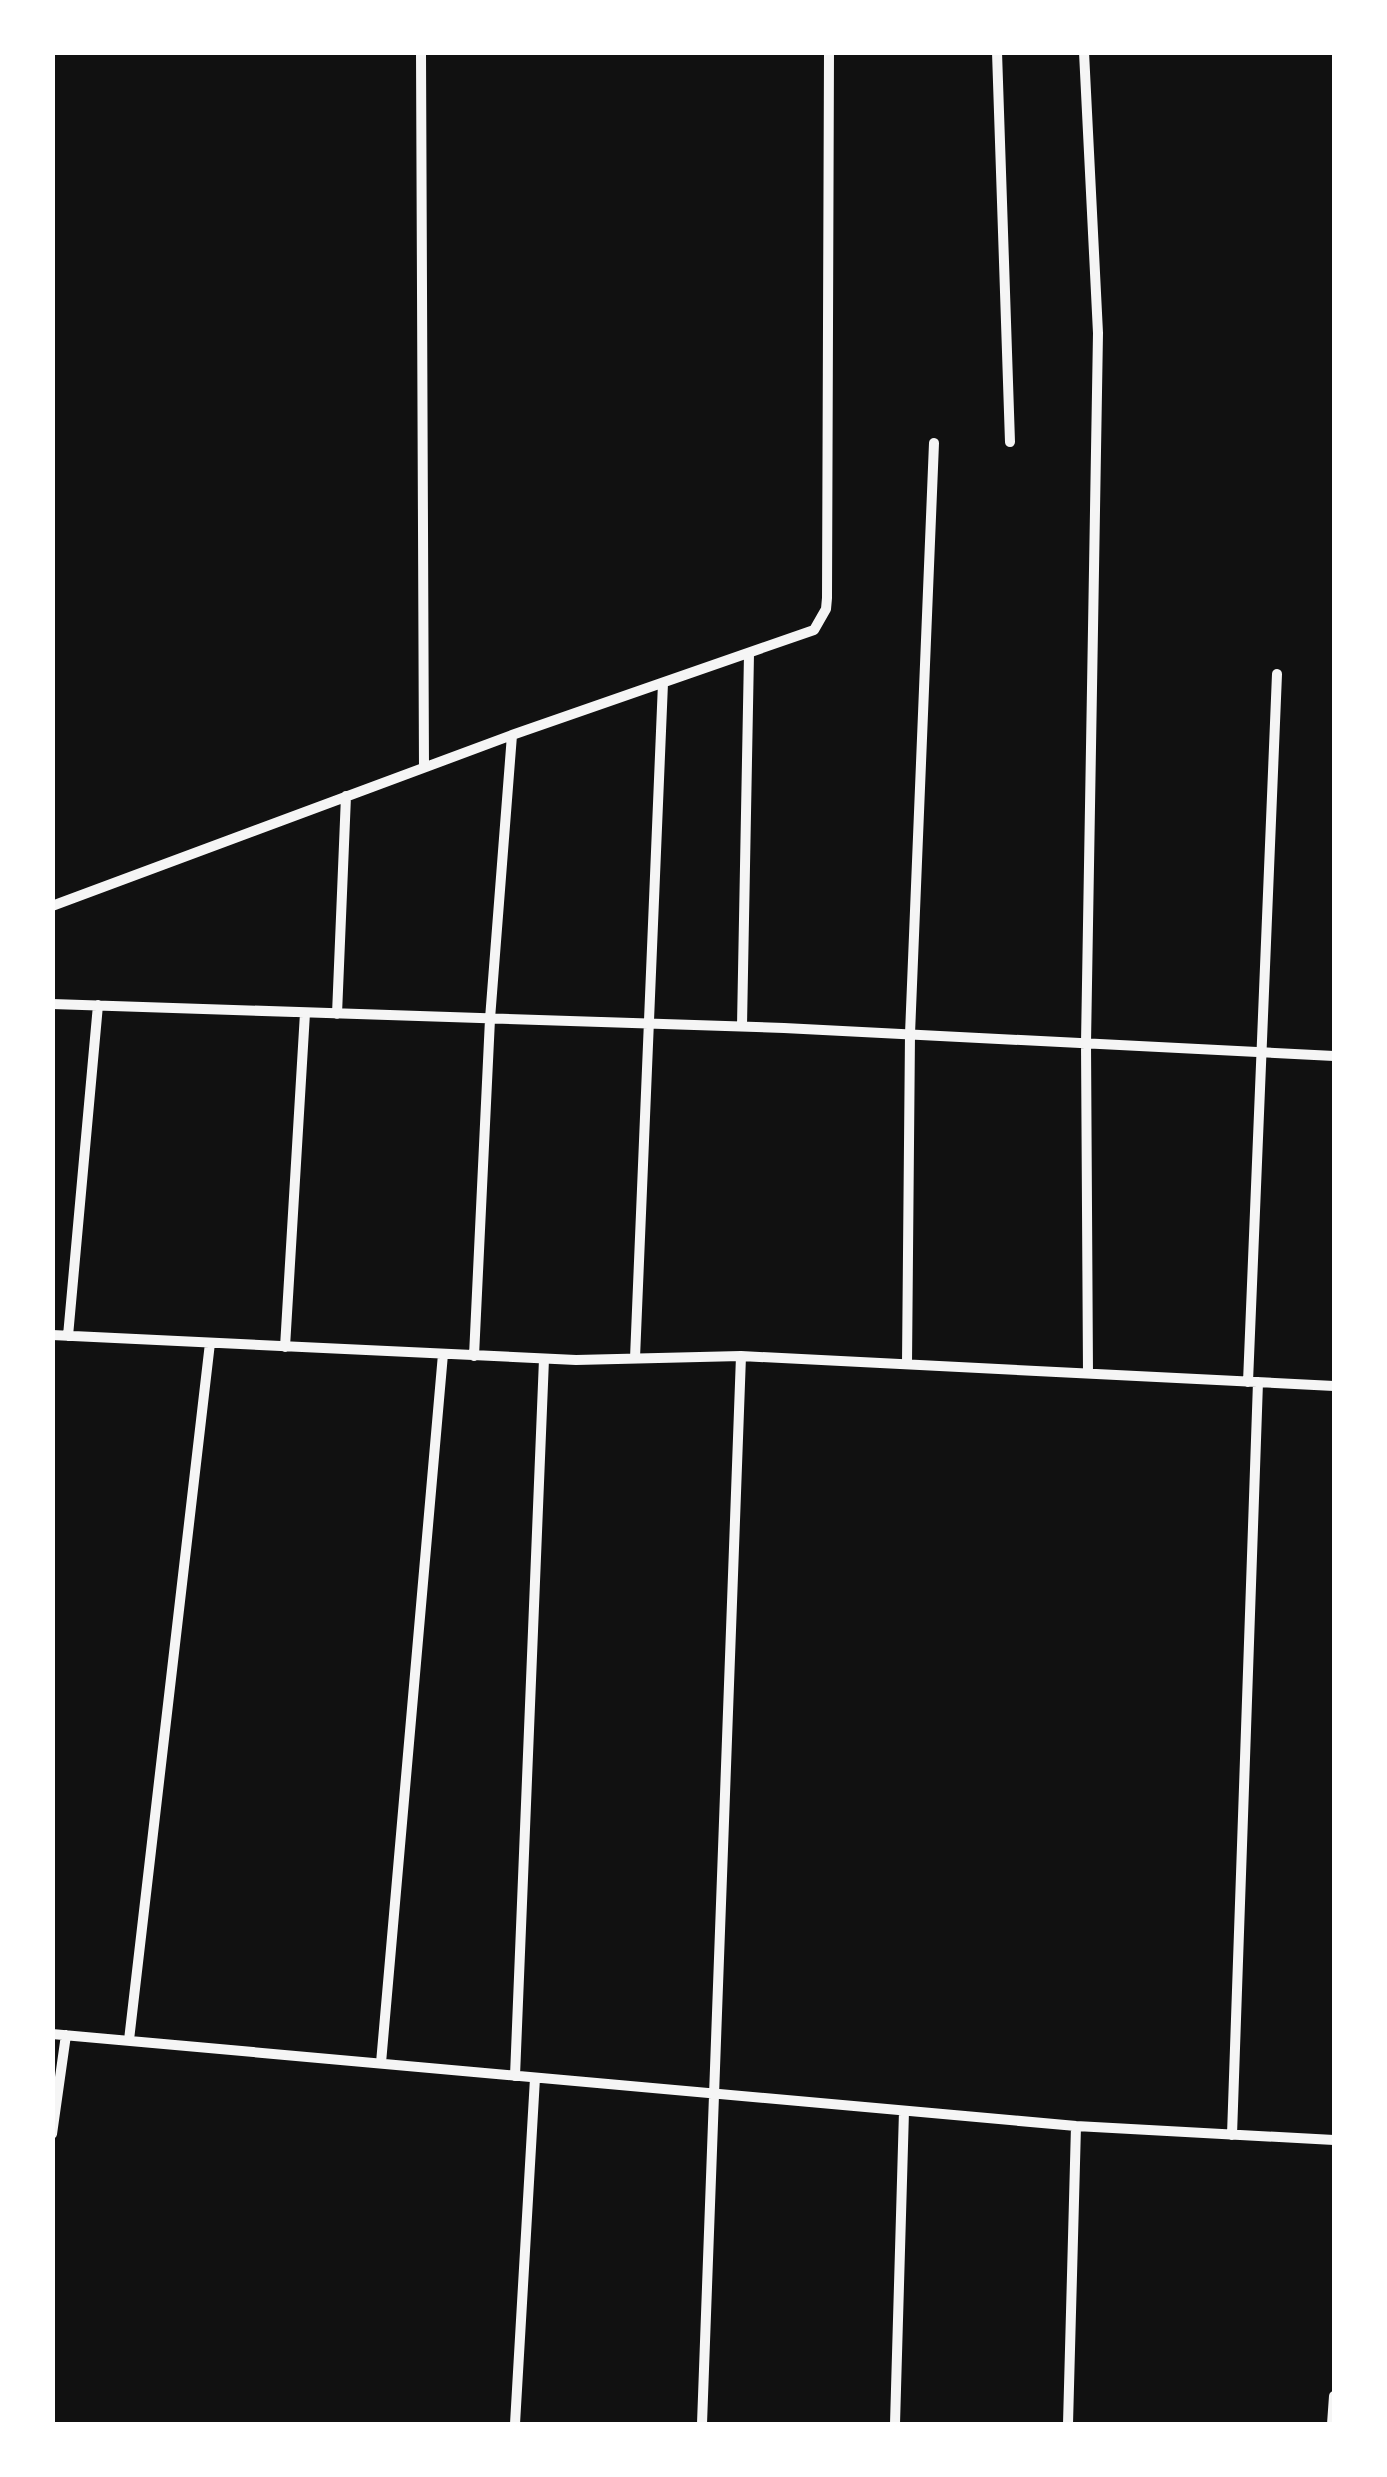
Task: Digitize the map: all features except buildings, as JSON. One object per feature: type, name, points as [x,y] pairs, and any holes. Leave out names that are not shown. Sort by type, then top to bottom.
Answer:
[{"type":"street","points":[[421,52],[424,768]]},
{"type":"street","points":[[52,906],[512,735],[814,630],[826,609],[829,52]]},
{"type":"street","points":[[996,52],[1010,442]]},
{"type":"street","points":[[1084,52],[1098,386],[1086,1042],[1088,1374]]},
{"type":"street","points":[[907,1364],[910,1034],[934,443]]},
{"type":"street","points":[[742,1026],[749,654]]},
{"type":"street","points":[[1232,2135],[1262,1051],[1278,674]]},
{"type":"street","points":[[635,1358],[663,683]]},
{"type":"street","points":[[474,1356],[490,1020],[512,735]]},
{"type":"street","points":[[338,1014],[346,796]]},
{"type":"street","points":[[52,1004],[742,1026],[1334,1056]]},
{"type":"street","points":[[68,1336],[98,1005]]},
{"type":"street","points":[[285,1346],[305,1013]]},
{"type":"street","points":[[52,1336],[474,1356],[741,1356],[1334,1386]]},
{"type":"street","points":[[129,2040],[210,1343]]},
{"type":"street","points":[[382,2064],[444,1354]]},
{"type":"street","points":[[702,2424],[741,1356]]},
{"type":"street","points":[[515,2076],[544,1358]]},
{"type":"street","points":[[52,2034],[1076,2126],[1334,2140]]},
{"type":"street","points":[[52,2134],[66,2035]]},
{"type":"street","points":[[515,2424],[535,2078]]},
{"type":"street","points":[[896,2424],[904,2111]]},
{"type":"street","points":[[1068,2424],[1076,2126]]},
{"type":"street","points":[[1332,2424],[1334,2396]]}]
